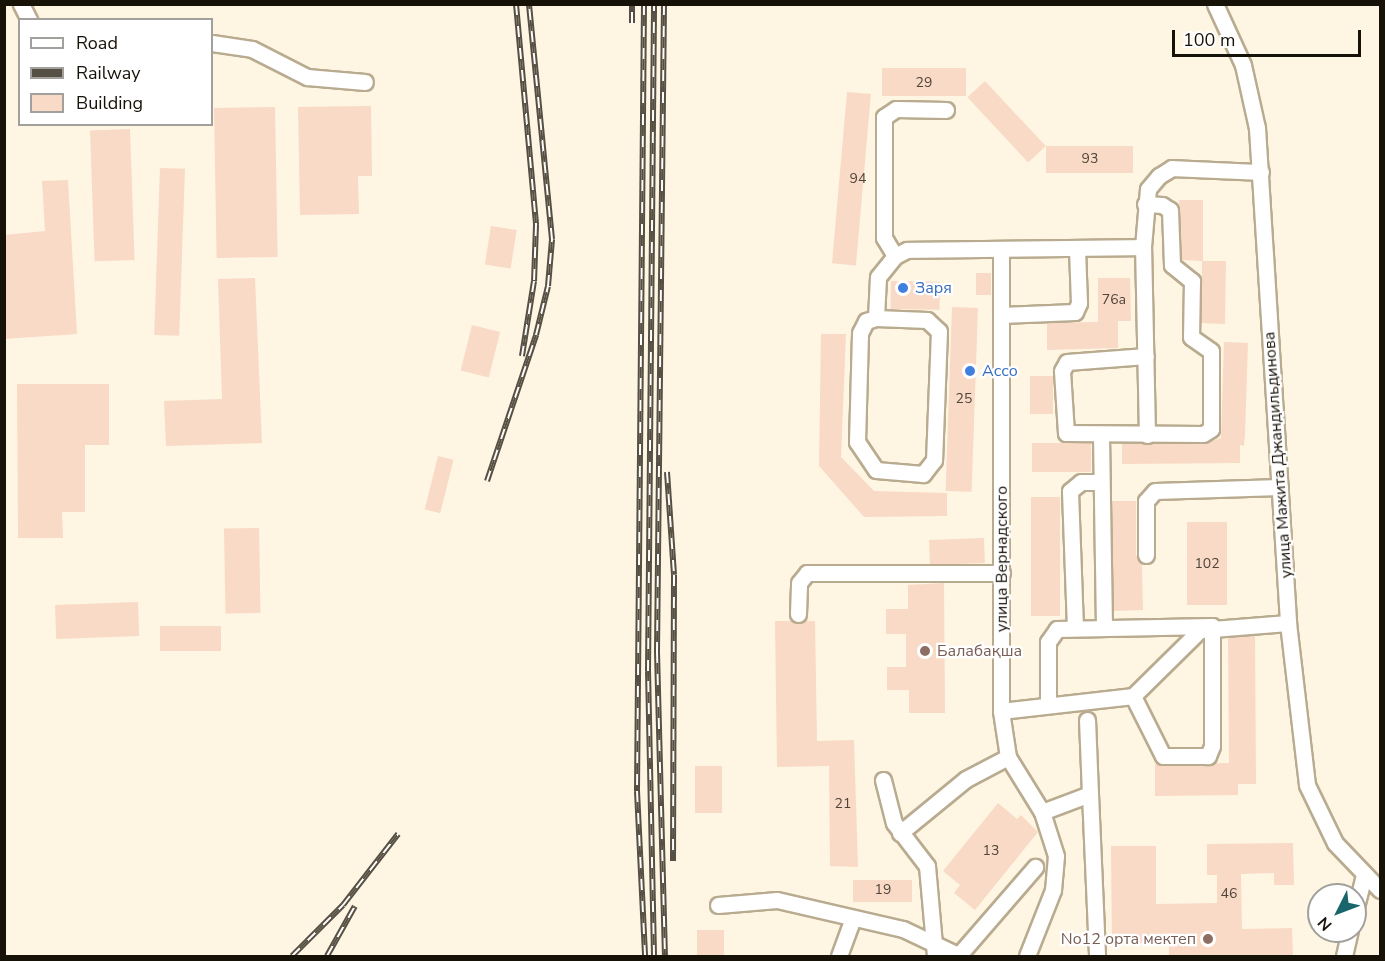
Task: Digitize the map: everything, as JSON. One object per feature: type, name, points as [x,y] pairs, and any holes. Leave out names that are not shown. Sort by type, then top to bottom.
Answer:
[{"type":"street","points":[[21,4],[28,18]]},
{"type":"street","name":"улица Мажита Джандильдинова","points":[[1215,4],[1249,85],[1261,172],[1288,623],[1307,785],[1335,843],[1364,876],[1380,890]]},
{"type":"street","points":[[213,43],[252,49],[307,76],[365,82]]},
{"type":"street","points":[[895,256],[884,238],[884,117],[896,109],[946,110]]},
{"type":"street","points":[[1148,435],[1143,247],[1145,204],[1153,182],[1172,168],[1261,172]]},
{"type":"street","points":[[1145,204],[1164,205],[1172,212],[1172,265],[1192,281],[1191,337],[1207,345],[1212,354],[1210,431],[1205,434],[1072,436],[1064,430],[1064,365],[1075,359],[1146,356]]},
{"type":"street","points":[[876,318],[878,277],[895,256],[914,249],[1001,251],[1143,247]]},
{"type":"street","points":[[1001,315],[1075,312],[1079,303],[1077,249]]},
{"type":"street","name":"улица Вернадского","points":[[1001,251],[1002,711],[1008,757],[1042,812],[1053,837],[1056,856],[1053,890],[1027,957]]},
{"type":"street","points":[[876,318],[927,320],[939,331],[934,460],[922,474],[876,470],[857,442],[860,333],[866,321],[876,318]]},
{"type":"street","points":[[1101,436],[1104,628]]},
{"type":"street","points":[[1075,628],[1070,496],[1077,483],[1101,482]]},
{"type":"street","points":[[1146,555],[1146,501],[1155,491],[1280,487]]},
{"type":"street","points":[[798,614],[799,583],[807,573],[1002,573]]},
{"type":"street","points":[[1048,704],[1049,636],[1057,629],[1288,623]]},
{"type":"street","points":[[1002,711],[1133,696],[1190,636],[1212,626]]},
{"type":"street","points":[[1133,696],[1163,756],[1208,756],[1212,746],[1212,626]]},
{"type":"street","points":[[1087,720],[1097,957]]},
{"type":"street","points":[[900,833],[966,779],[1008,757]]},
{"type":"street","points":[[883,780],[894,823],[927,866],[935,949]]},
{"type":"street","points":[[1042,812],[1089,794]]},
{"type":"street","points":[[718,905],[777,900],[903,929],[935,949],[959,956],[1035,867]]},
{"type":"street","points":[[1362,883],[1364,876]]},
{"type":"street","points":[[839,957],[853,918]]},
{"type":"building","points":[[882,68],[966,68],[966,96],[882,96]]},
{"type":"building","points":[[985,81],[1046,146],[1028,162],[967,97]]},
{"type":"building","points":[[847,92],[871,94],[856,265],[832,263]]},
{"type":"building","points":[[371,106],[372,176],[358,176],[359,214],[300,215],[298,107]]},
{"type":"building","points":[[275,107],[278,257],[217,258],[214,108]]},
{"type":"building","points":[[130,129],[135,260],[95,261],[90,130]]},
{"type":"building","points":[[1046,146],[1133,146],[1133,173],[1046,173]]},
{"type":"building","points":[[160,168],[185,169],[179,336],[154,335]]},
{"type":"building","points":[[68,180],[77,334],[4,339],[4,235],[45,231],[42,181]]},
{"type":"building","points":[[1179,200],[1203,200],[1203,261],[1226,261],[1225,324],[1201,323],[1202,261],[1182,260]]},
{"type":"building","points":[[491,226],[517,230],[511,269],[485,265]]},
{"type":"building","points":[[976,273],[991,273],[991,295],[976,295]]},
{"type":"building","points":[[255,278],[262,443],[166,446],[164,401],[222,399],[218,279]]},
{"type":"building","points":[[1098,278],[1130,278],[1131,321],[1118,321],[1118,348],[1047,350],[1047,323],[1098,322]]},
{"type":"building","points":[[891,281],[940,282],[940,310],[891,309]]},
{"type":"building","points":[[952,307],[978,308],[972,492],[946,491]]},
{"type":"building","points":[[472,325],[500,332],[489,378],[461,371]]},
{"type":"building","points":[[821,334],[846,334],[841,457],[874,491],[947,493],[947,516],[864,517],[819,466]]},
{"type":"building","points":[[1224,342],[1248,343],[1245,434],[1244,446],[1240,445],[1240,463],[1122,464],[1122,443],[1203,444],[1221,438]]},
{"type":"building","points":[[1030,376],[1053,376],[1053,414],[1030,414]]},
{"type":"building","points":[[17,384],[109,384],[109,445],[85,445],[85,512],[62,512],[63,538],[18,538]]},
{"type":"building","points":[[1032,443],[1091,443],[1091,472],[1032,472]]},
{"type":"building","points":[[438,456],[454,460],[440,513],[425,509]]},
{"type":"building","points":[[1031,497],[1060,497],[1060,616],[1031,616]]},
{"type":"building","points":[[1112,501],[1136,501],[1136,555],[1142,564],[1143,610],[1113,611]]},
{"type":"building","points":[[1187,522],[1227,522],[1227,605],[1187,605]]},
{"type":"building","points":[[259,528],[260,613],[225,614],[224,529]]},
{"type":"building","points":[[984,538],[985,563],[930,565],[929,540]]},
{"type":"building","name":"Балабақша","points":[[944,583],[945,713],[909,713],[909,690],[887,690],[887,667],[906,667],[906,634],[886,634],[886,609],[908,609],[908,585]]},
{"type":"building","points":[[138,602],[139,636],[56,639],[55,605]]},
{"type":"building","points":[[775,621],[815,621],[817,741],[854,740],[858,867],[830,866],[829,766],[777,767]]},
{"type":"building","points":[[160,626],[221,626],[221,651],[160,651]]},
{"type":"building","points":[[1255,635],[1256,784],[1238,784],[1238,795],[1155,796],[1155,764],[1229,763],[1228,638]]},
{"type":"building","points":[[695,766],[722,766],[722,813],[695,813]]},
{"type":"building","points":[[998,803],[1017,819],[1021,815],[1038,832],[975,910],[954,893],[960,885],[943,871]]},
{"type":"building","points":[[1293,843],[1294,885],[1274,885],[1274,873],[1241,874],[1242,929],[1292,928],[1293,957],[1169,957],[1169,943],[1112,943],[1111,846],[1156,846],[1156,904],[1217,903],[1217,875],[1207,875],[1207,844]]},
{"type":"building","points":[[853,880],[912,880],[912,902],[853,902]]},
{"type":"building","points":[[697,930],[724,930],[724,956],[697,956]]},
{"type":"railway","points":[[516,4],[536,225],[534,281],[522,356]]},
{"type":"railway","points":[[487,481],[536,335],[548,286],[552,239],[529,4]]},
{"type":"railway","points":[[632,4],[632,23]]},
{"type":"railway","points":[[644,4],[637,791],[645,956]]},
{"type":"railway","points":[[654,4],[648,671],[654,956]]},
{"type":"railway","points":[[664,4],[657,652],[665,956]]},
{"type":"railway","points":[[667,472],[674,575],[673,861]]},
{"type":"railway","points":[[292,956],[343,905],[398,834]]},
{"type":"railway","points":[[327,956],[355,906]]},
{"type":"place","name":"Заря","points":[[903,288]]},
{"type":"place","name":"Ассо","points":[[970,371]]},
{"type":"place","name":"Балабақша","points":[[925,651]]},
{"type":"place","name":"No12 орта мектеп","points":[[1208,939]]}]
